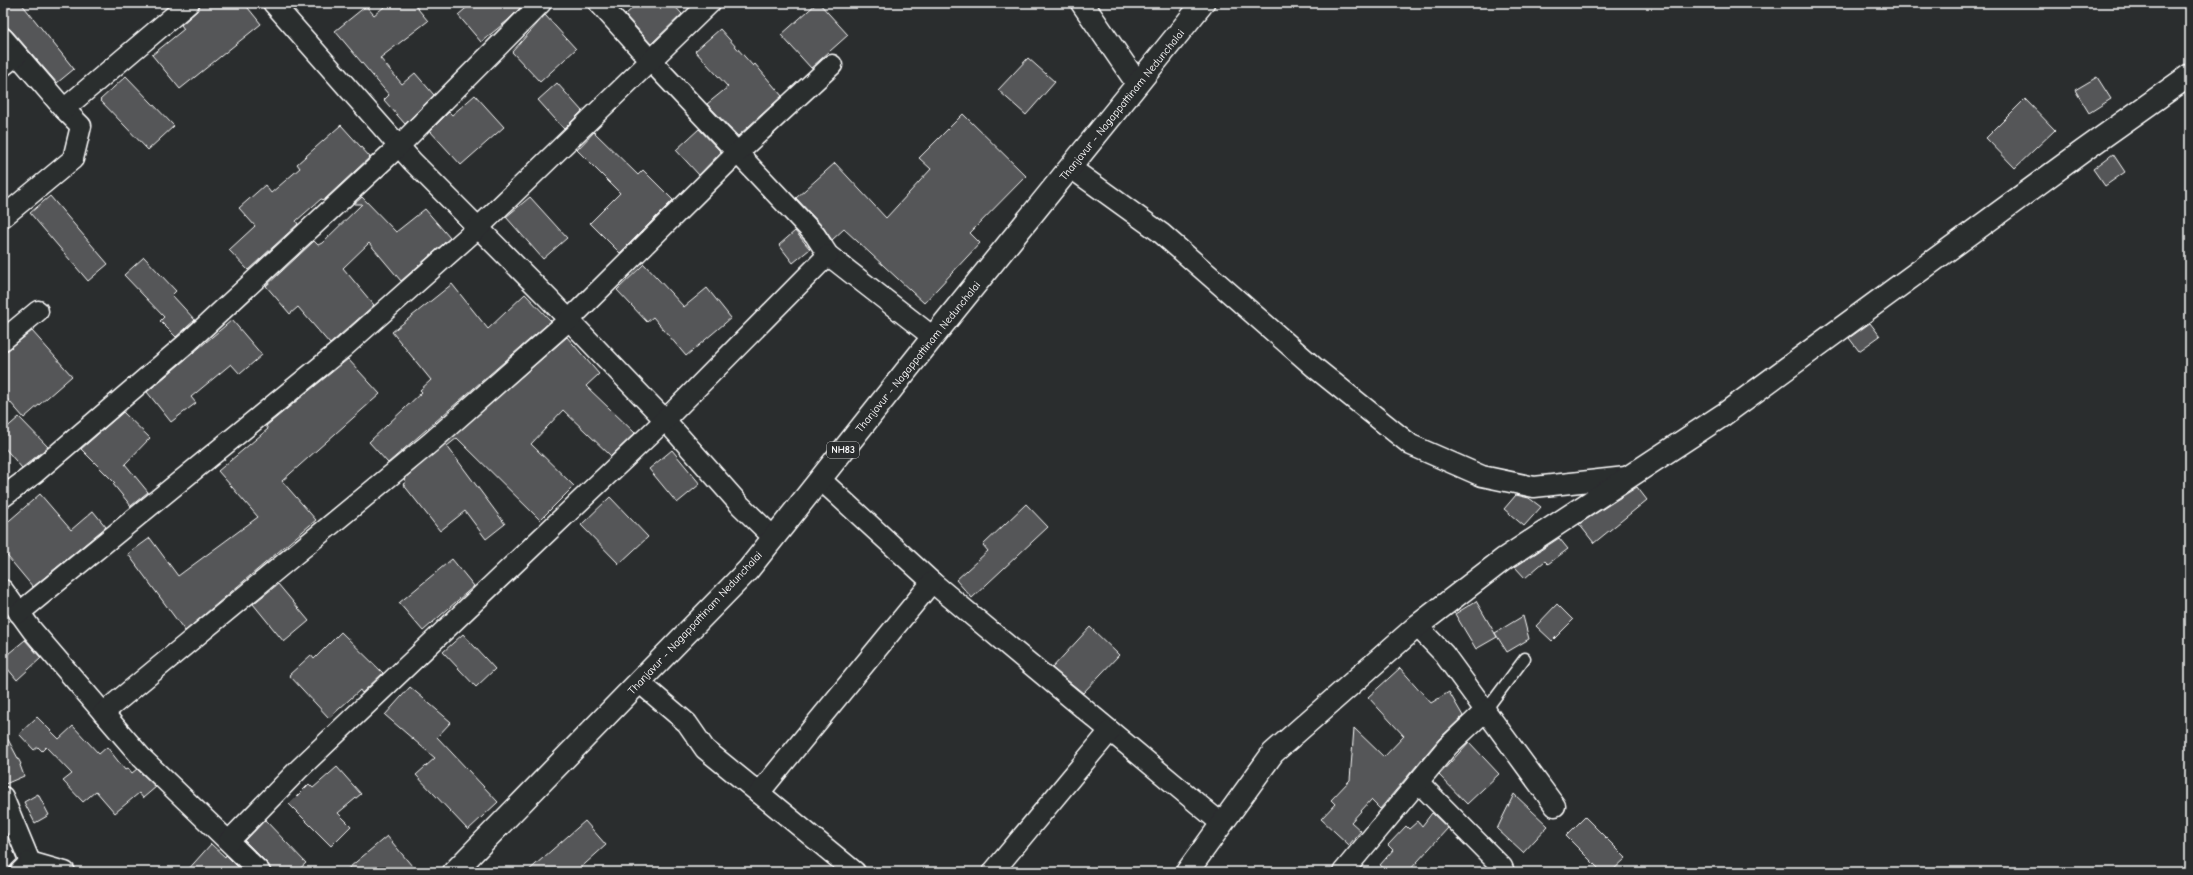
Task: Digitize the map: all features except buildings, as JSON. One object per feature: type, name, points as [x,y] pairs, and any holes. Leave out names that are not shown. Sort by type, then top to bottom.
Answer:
[{"type":"main road","points":[[1082,3],[1137,83]]},
{"type":"main road","name":"Thanjavur - Nagappattinam Nedunchalai","points":[[454,872],[748,570],[933,337],[1072,168],[1137,83],[1204,3]]},
{"type":"main road","points":[[1187,872],[1273,754],[1417,626],[1504,559],[1626,477],[1723,415],[2082,151],[2190,75]]},
{"type":"street","points":[[64,109],[189,3]]},
{"type":"street","points":[[273,3],[399,146],[665,420],[740,505],[774,538]]},
{"type":"street","points":[[3,497],[34,473],[188,342],[399,146],[541,3]]},
{"type":"street","points":[[599,3],[650,60],[814,235],[828,255],[933,337]]},
{"type":"street","points":[[19,613],[343,348],[479,227],[710,3]]},
{"type":"street","points":[[3,38],[10,61],[81,126],[73,159],[3,217]]},
{"type":"street","points":[[103,713],[430,443],[569,320],[737,153],[832,64]]},
{"type":"street","points":[[1072,168],[1162,233],[1314,367],[1411,445],[1482,476],[1534,487],[1626,477]]},
{"type":"street","points":[[229,841],[298,770],[665,420],[828,255]]},
{"type":"street","points":[[3,340],[38,311]]},
{"type":"street","points":[[820,479],[932,582],[1222,824]]},
{"type":"street","points":[[759,793],[932,582]]},
{"type":"street","points":[[3,590],[19,613],[142,758],[260,872]]},
{"type":"street","points":[[1417,626],[1444,654],[1555,806]]},
{"type":"street","points":[[639,682],[687,723],[705,749],[855,872]]},
{"type":"street","points":[[1343,872],[1448,746],[1486,710]]},
{"type":"street","points":[[993,872],[1110,731]]},
{"type":"street","points":[[1418,782],[1502,867],[1504,872]]},
{"type":"street","points":[[3,797],[25,867],[65,872]]},
{"type":"lane","points":[[1486,710],[1526,658]]}]
